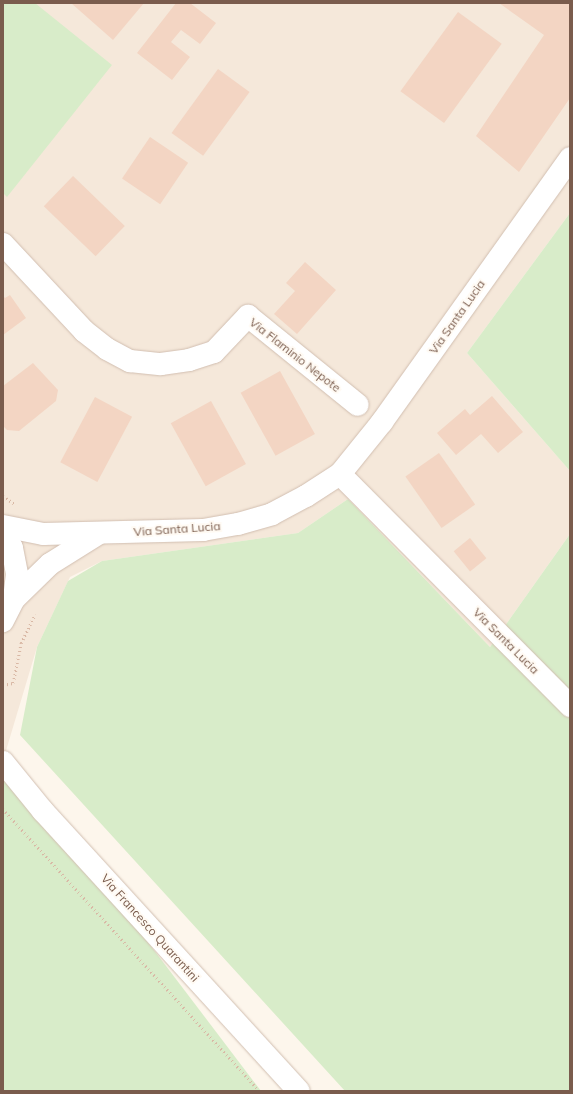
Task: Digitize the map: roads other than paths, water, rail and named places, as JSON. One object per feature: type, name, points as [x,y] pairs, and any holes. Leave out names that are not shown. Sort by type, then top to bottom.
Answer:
[{"type":"street","name":"Via Santa Lucia","points":[[3,526],[43,534],[98,534],[203,530],[238,524],[272,514],[306,496],[340,474],[382,422],[413,380],[570,158]]},
{"type":"street","name":"Via Flaminio Nepote","points":[[3,244],[84,331],[107,349],[130,361],[161,364],[189,360],[214,352],[248,316],[358,405]]},
{"type":"street","name":"Via Santa Lucia","points":[[340,474],[570,706]]},
{"type":"street","name":"Via Santa Lucia","points":[[3,531],[12,548],[17,574],[14,599]]},
{"type":"street","name":"Via Santa Lucia","points":[[3,621],[14,599],[50,564],[98,534]]},
{"type":"street","name":"Via Francesco Quarantini","points":[[3,762],[43,811],[299,1091]]}]
